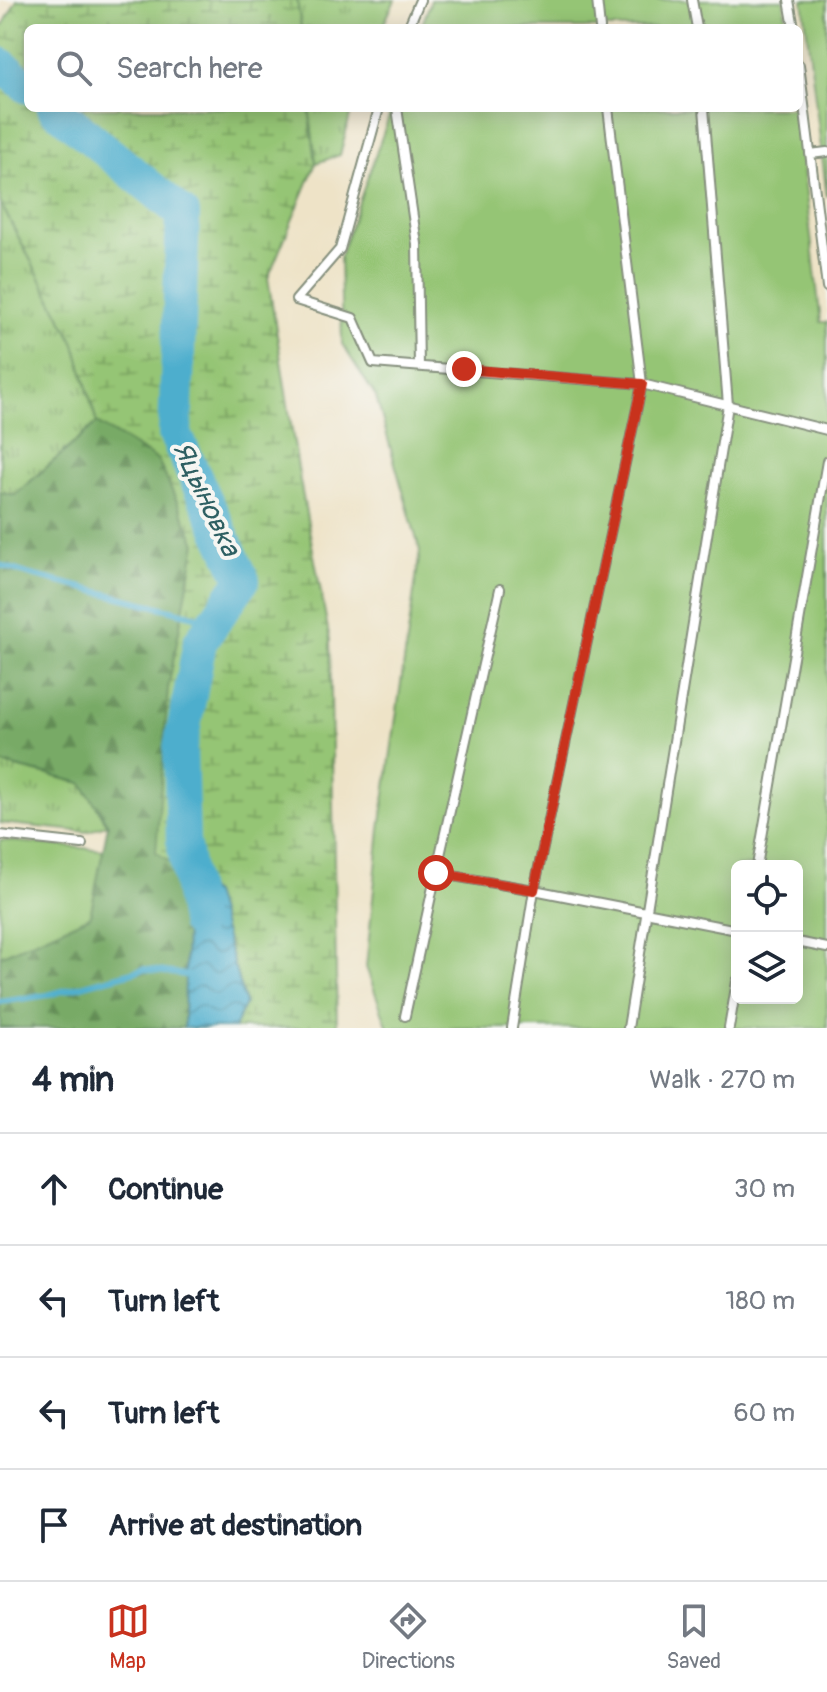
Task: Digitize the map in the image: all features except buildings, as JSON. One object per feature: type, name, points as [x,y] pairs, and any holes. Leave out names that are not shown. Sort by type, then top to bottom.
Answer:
[{"type":"lane","points":[[410,24],[420,0]]},
{"type":"lane","points":[[597,0],[600,24]]},
{"type":"lane","points":[[692,0],[696,24]]},
{"type":"lane","points":[[789,0],[793,24]]},
{"type":"lane","points":[[803,97],[827,287]]},
{"type":"lane","points":[[378,112],[340,249],[296,300],[353,318],[373,363],[642,384],[827,430]]},
{"type":"lane","points":[[398,112],[417,244],[419,366]]},
{"type":"lane","points":[[512,1028],[534,890],[642,384],[608,112]]},
{"type":"lane","points":[[628,1028],[728,405],[704,112]]},
{"type":"lane","points":[[810,154],[827,152]]},
{"type":"lane","points":[[758,860],[827,461]]},
{"type":"lane","points":[[405,1016],[500,589]]},
{"type":"lane","points":[[0,835],[82,844]]},
{"type":"lane","points":[[436,873],[731,929]]},
{"type":"lane","points":[[803,943],[827,948]]},
{"type":"lane","points":[[729,1028],[733,1004]]},
{"type":"green space","points":[[17,0],[297,0],[300,24],[24,24],[24,112],[310,112],[316,163],[268,278],[300,481],[330,640],[337,1028],[234,1028],[245,1003],[213,893],[156,852],[168,689],[196,543],[158,460],[97,423],[75,344],[0,202],[0,31]]},
{"type":"green space","points":[[297,0],[395,0],[384,24],[300,24]]},
{"type":"green space","points":[[431,0],[784,0],[787,24],[422,24]]},
{"type":"green space","points":[[803,0],[827,0],[827,197]]},
{"type":"green space","points":[[310,112],[351,112],[340,155],[316,163]]},
{"type":"green space","points":[[391,112],[796,112],[821,322],[827,322],[827,1028],[388,1028],[366,967],[380,829],[420,551],[376,397],[342,344],[340,256]]},
{"type":"green space","points":[[0,202],[75,344],[97,423],[15,495],[0,492]]},
{"type":"green space","points":[[97,423],[158,460],[196,543],[168,689],[157,851],[187,875],[184,1028],[0,1028],[0,956],[90,916],[108,825],[82,783],[0,763],[0,492],[15,495]]},
{"type":"green space","points":[[0,763],[82,783],[108,824],[87,832],[0,823]]},
{"type":"green space","points":[[0,840],[103,850],[90,916],[0,956]]},
{"type":"water","points":[[187,875],[213,893],[245,1004],[234,1028],[184,1028]]},
{"type":"waterway","name":"Яцыновка","points":[[0,64],[24,84]]},
{"type":"waterway","name":"Яцыновка","points":[[59,112],[183,214],[175,434],[243,580],[200,642],[180,748],[183,841],[197,922]]},
{"type":"waterway","points":[[0,565],[215,621]]},
{"type":"waterway","points":[[0,1002],[48,995],[144,969],[192,976]]},
{"type":"route","points":[[436,873],[534,890],[642,384],[464,369]]}]
